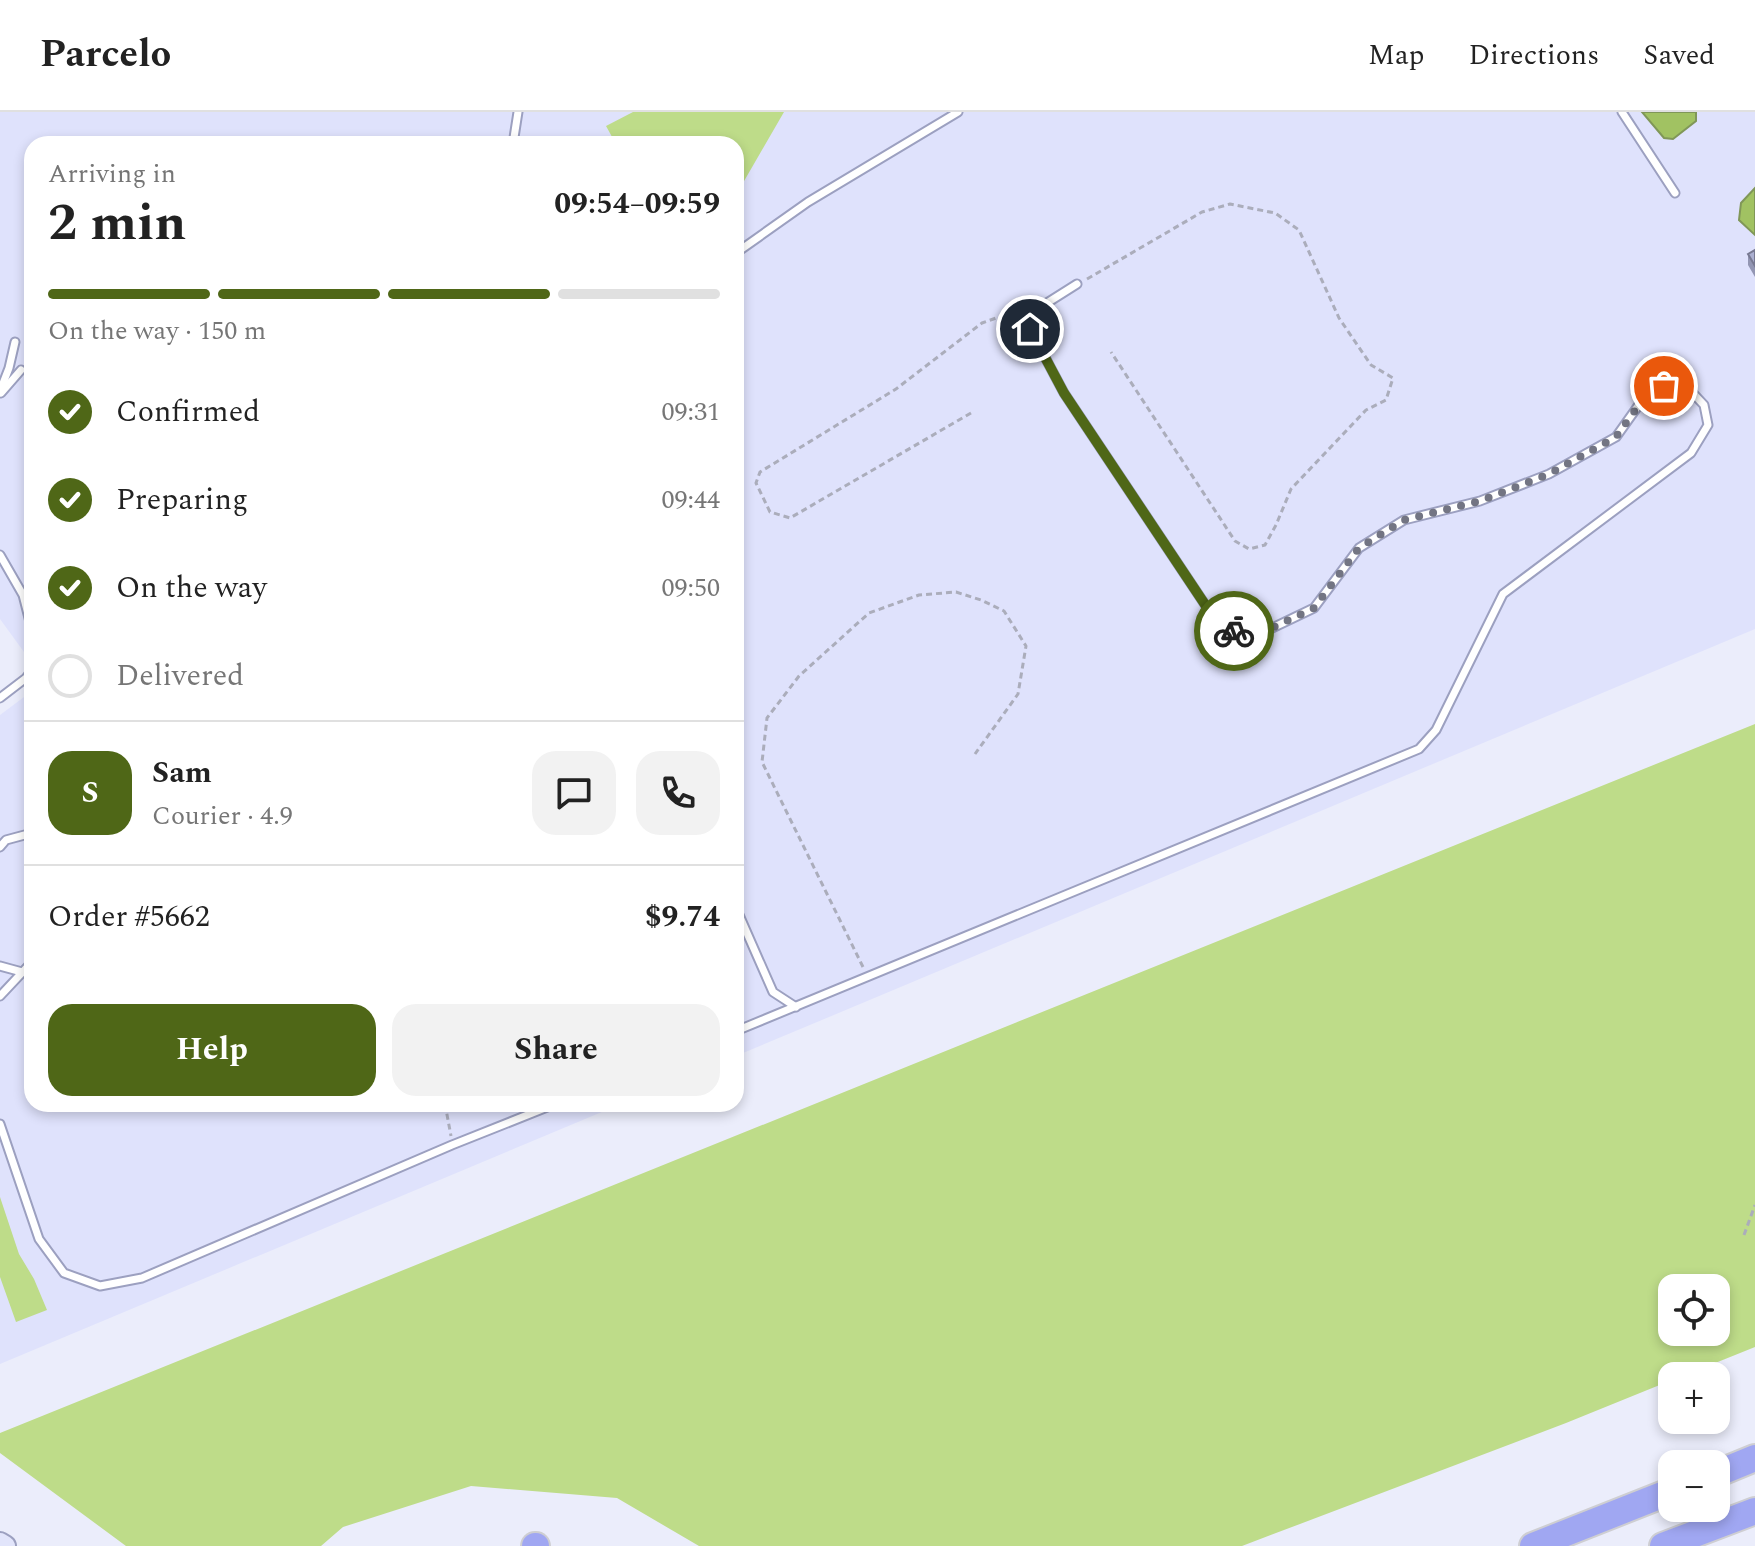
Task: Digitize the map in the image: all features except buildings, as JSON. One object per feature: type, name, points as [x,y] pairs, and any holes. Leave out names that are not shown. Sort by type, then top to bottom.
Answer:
[{"type":"highway","points":[[1730,1468],[1755,1458]]},
{"type":"highway","points":[[1533,1546],[1658,1497]]},
{"type":"highway","points":[[1663,1546],[1755,1511]]},
{"type":"main road","points":[[0,1543],[5,1546]]},
{"type":"lane","points":[[514,136],[518,112]]},
{"type":"lane","points":[[744,247],[808,202],[958,112]]},
{"type":"lane","points":[[1622,112],[1675,193]]},
{"type":"lane","points":[[744,1028],[1419,749],[1436,730],[1503,594],[1691,453],[1708,425],[1704,405],[1688,388],[1664,386],[1643,399],[1616,437],[1549,474],[1494,496],[1404,520],[1359,548],[1314,608],[1268,630],[1239,635],[1206,606],[1064,393],[1030,329],[1039,308],[1077,284]]},
{"type":"lane","points":[[0,393],[15,342]]},
{"type":"lane","points":[[0,393],[21,370]]},
{"type":"lane","points":[[0,555],[24,599]]},
{"type":"lane","points":[[0,698],[24,680]]},
{"type":"lane","points":[[0,847],[6,840],[24,835]]},
{"type":"lane","points":[[744,926],[773,992],[796,1007]]},
{"type":"lane","points":[[0,966],[22,972],[0,996]]},
{"type":"lane","points":[[0,1124],[39,1239],[64,1273],[100,1286],[142,1278],[535,1112]]},
{"type":"path","points":[[1077,284],[1202,212],[1230,204],[1275,213],[1299,230],[1339,318],[1371,365],[1393,378],[1386,400],[1366,410],[1291,489],[1265,545],[1249,549],[1235,541],[1111,352]]},
{"type":"path","points":[[971,413],[790,518],[770,512],[756,483],[760,472],[896,389],[982,323],[996,318],[1030,329]]},
{"type":"path","points":[[868,977],[762,762],[767,718],[799,676],[869,613],[919,595],[956,592],[1004,611],[1026,646],[1018,694],[975,754]]},
{"type":"path","points":[[446,1112],[452,1145]]},
{"type":"path","points":[[1744,1235],[1755,1205]]},
{"type":"shaded area","points":[[0,112],[1755,112],[1755,629],[744,1053],[744,136],[24,136],[24,652],[0,619]]},
{"type":"shaded area","points":[[633,112],[784,112],[744,181],[744,136],[612,136],[606,126]]},
{"type":"shaded area","points":[[1642,112],[1696,112],[1696,121],[1673,139],[1664,138]]},
{"type":"shaded area","points":[[1755,188],[1755,235],[1739,220],[1741,203]]},
{"type":"shaded area","points":[[24,697],[24,1112],[602,1112],[0,1364],[0,715]]},
{"type":"shaded area","points":[[1755,724],[1755,1347],[1718,1362],[1658,1362],[1658,1386],[1242,1546],[699,1546],[617,1498],[471,1486],[343,1527],[321,1546],[126,1546],[0,1453],[0,1433]]},
{"type":"shaded area","points":[[0,1197],[19,1254],[47,1310],[16,1322],[0,1277]]},
{"type":"way so far","points":[[1234,631],[1239,635],[1268,630],[1314,608],[1359,548],[1404,520],[1480,501],[1549,474],[1616,437],[1643,399],[1664,386]]},
{"type":"route","points":[[1030,329],[1064,393],[1206,606],[1234,631]]}]
